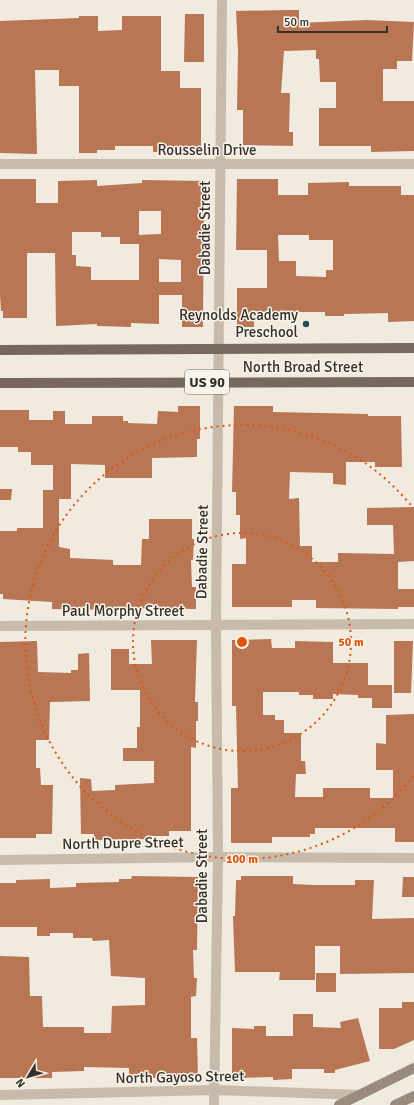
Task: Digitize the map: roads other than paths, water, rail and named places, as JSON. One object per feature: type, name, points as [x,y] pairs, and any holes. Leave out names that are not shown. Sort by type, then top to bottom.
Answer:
[{"type":"main road","name":"North Broad Street","points":[[0,350],[414,348]]},
{"type":"main road","name":"North Broad Street","points":[[0,383],[414,382]]},
{"type":"main road","points":[[339,1105],[414,1068]]},
{"type":"main road","points":[[395,1105],[414,1096]]},
{"type":"street","name":"Dabadie Street","points":[[214,1105],[218,857],[216,625],[220,349],[222,0]]},
{"type":"street","name":"Rousselin Drive","points":[[0,164],[414,164]]},
{"type":"street","name":"Paul Morphy Street","points":[[0,626],[414,624]]},
{"type":"street","name":"North Dupre Street","points":[[0,860],[218,857],[414,858]]},
{"type":"street","name":"North Gayoso Street","points":[[0,1095],[215,1090],[360,1095]]},
{"type":"place","name":"Reynolds Academy Preschool","points":[[306,324]]}]
